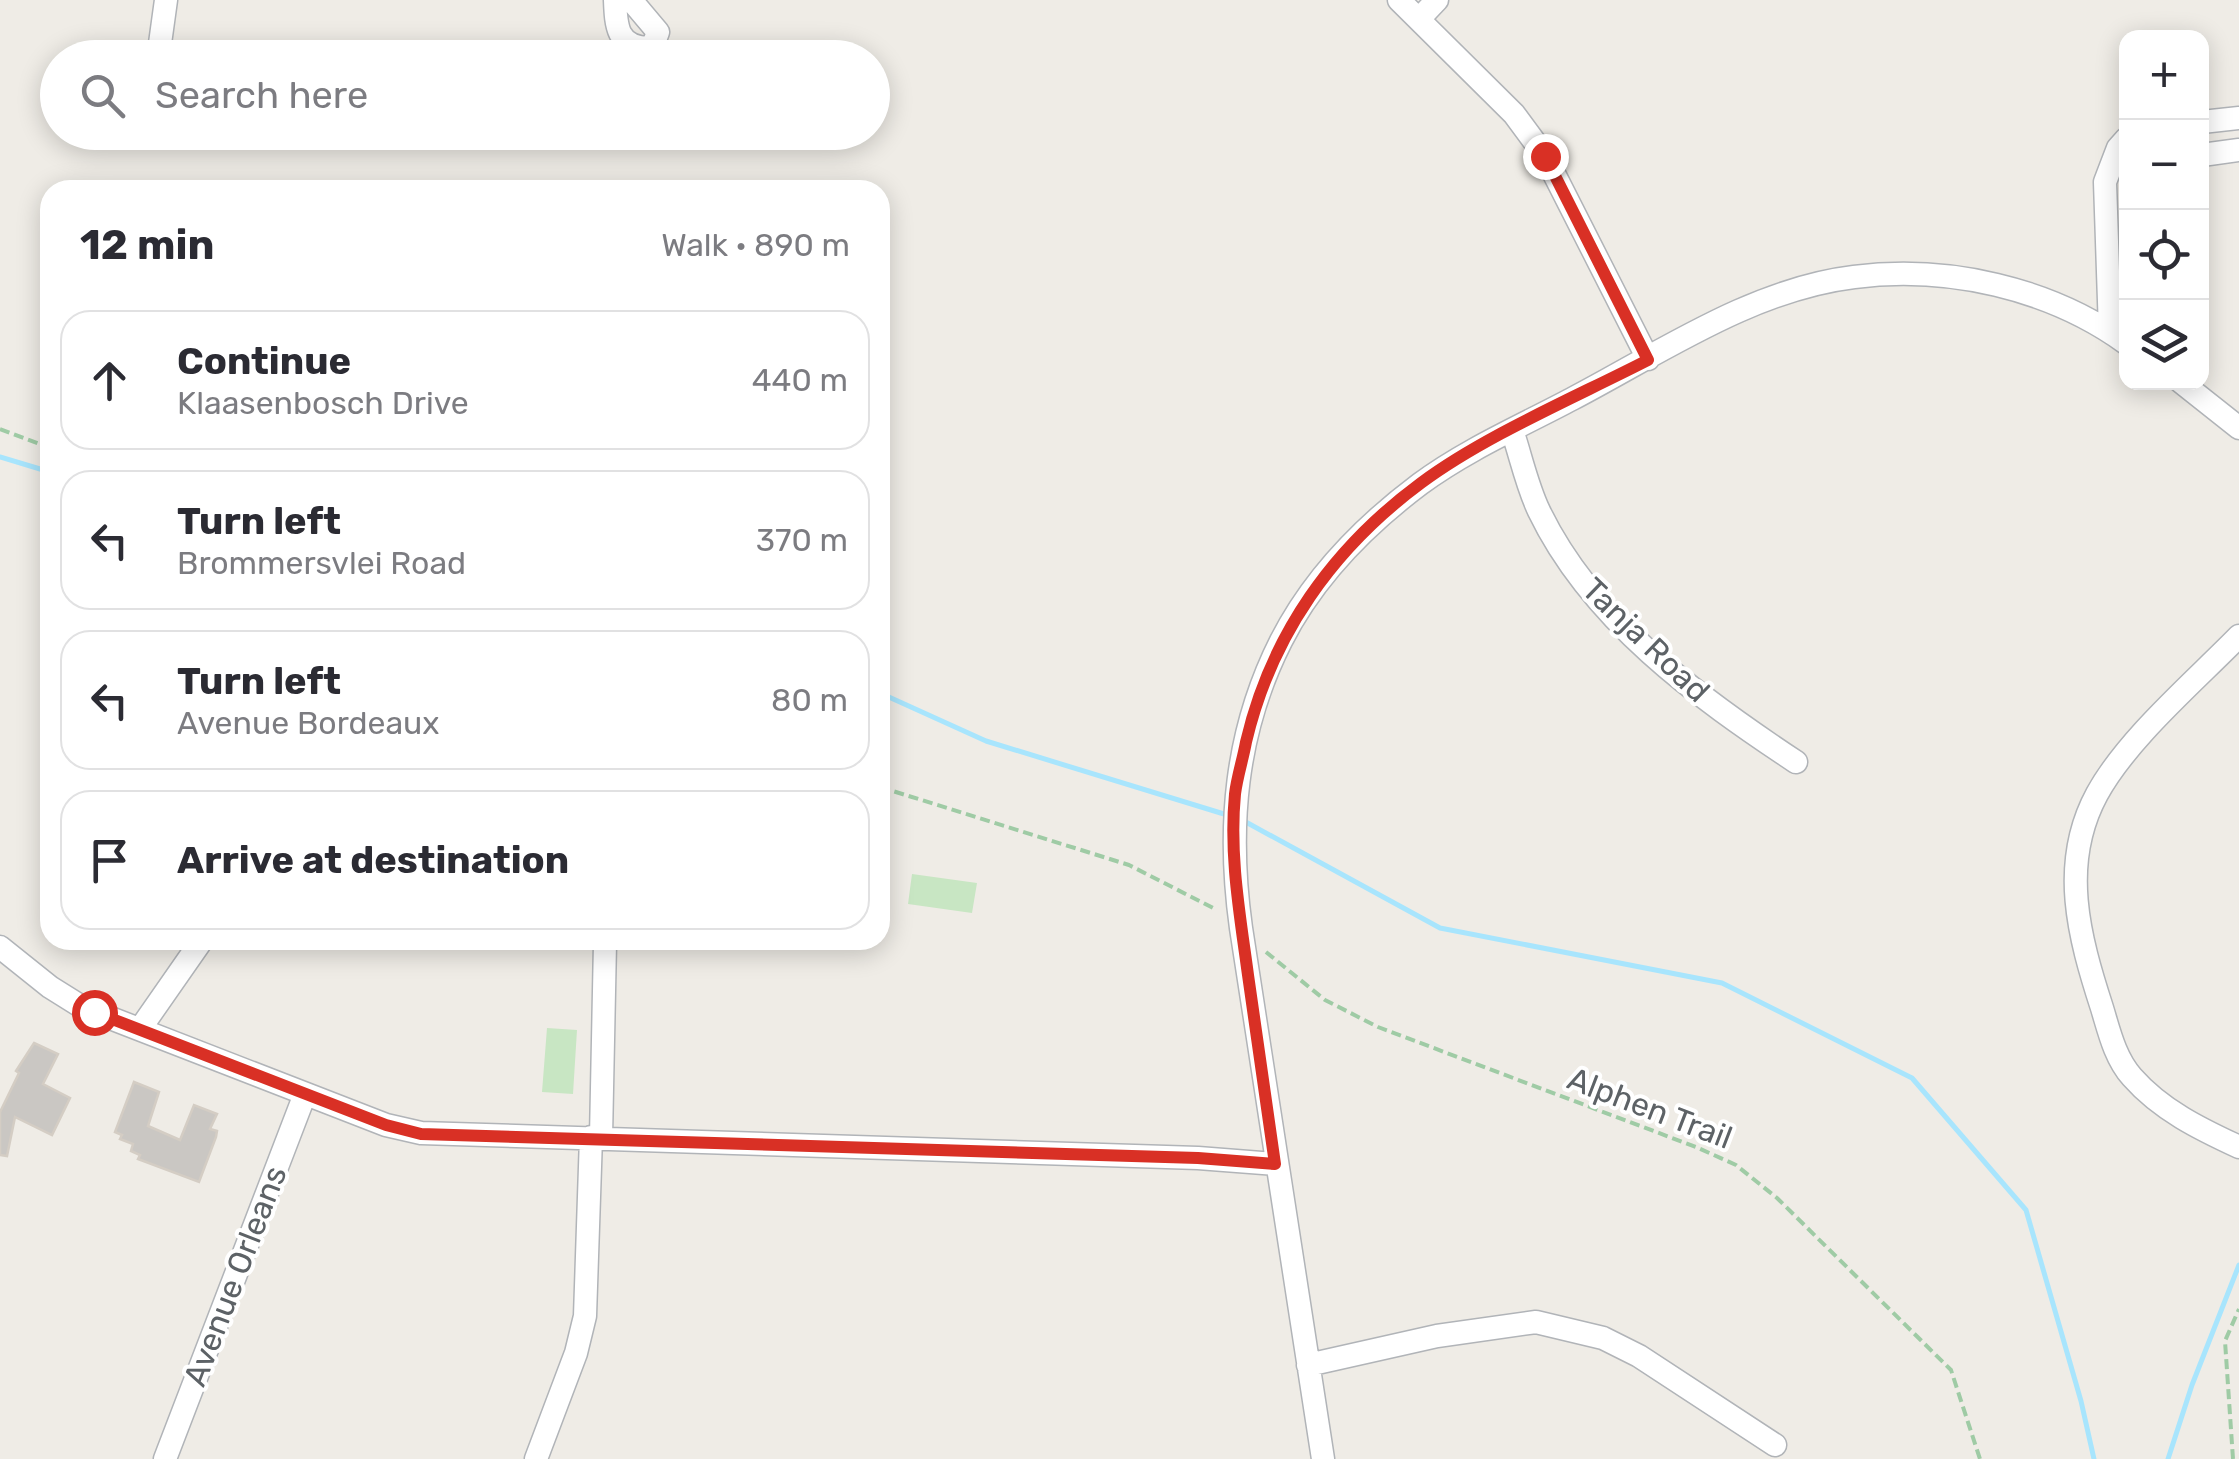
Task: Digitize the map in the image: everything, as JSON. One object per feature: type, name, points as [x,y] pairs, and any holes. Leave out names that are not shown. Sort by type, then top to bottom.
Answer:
[{"type":"street","points":[[160,40],[166,0]]},
{"type":"street","points":[[615,0],[616,24],[623,40]]},
{"type":"street","points":[[631,0],[658,32],[655,40]]},
{"type":"street","points":[[1399,0],[1514,114],[1545,156],[1648,360]]},
{"type":"street","points":[[1419,20],[1438,0]]},
{"type":"street","points":[[2209,121],[2239,118]]},
{"type":"street","points":[[2209,155],[2239,150]]},
{"type":"street","points":[[2118,337],[2105,182],[2119,168]]},
{"type":"street","points":[[1323,1459],[1234,878],[1235,791],[1253,712],[1281,642],[1330,566],[1422,482],[1512,430],[1735,314],[1798,288],[1913,273],[1964,278],[2051,300],[2118,337]]},
{"type":"street","points":[[2191,390],[2239,428]]},
{"type":"street","name":"Tanja Road","points":[[1512,430],[1538,510],[1580,579],[1640,642],[1722,713],[1796,762]]},
{"type":"street","points":[[2239,636],[2130,748],[2096,794],[2080,837],[2074,882],[2080,940],[2114,1048],[2130,1075],[2169,1109],[2239,1148]]},
{"type":"street","points":[[0,948],[68,1000],[386,1125],[421,1134],[1198,1158],[1275,1164]]},
{"type":"street","points":[[140,1029],[195,950]]},
{"type":"street","points":[[536,1459],[576,1352],[585,1316],[606,950]]},
{"type":"street","name":"Avenue Orleans","points":[[165,1459],[305,1094]]},
{"type":"street","points":[[1308,1365],[1437,1336],[1536,1322],[1603,1338],[1639,1356],[1775,1445]]},
{"type":"path","points":[[0,429],[40,444]]},
{"type":"path","points":[[890,790],[1129,865],[1226,914]]},
{"type":"path","name":"Alphen Trail","points":[[1264,951],[1325,1000],[1378,1026],[1736,1165],[1836,1254],[1951,1370],[1980,1459]]},
{"type":"path","points":[[2233,1459],[2225,1341],[2239,1309]]},
{"type":"green space","points":[[912,874],[977,883],[972,913],[908,904]]},
{"type":"green space","points":[[547,1028],[577,1030],[573,1094],[542,1092]]},
{"type":"building","points":[[34,1043],[58,1054],[43,1084],[70,1098],[52,1135],[15,1117],[7,1156],[0,1155],[0,1112],[19,1073],[16,1071]]},
{"type":"building","points":[[134,1082],[159,1092],[148,1126],[180,1140],[194,1105],[217,1114],[210,1129],[217,1131],[216,1137],[199,1182],[138,1159],[140,1155],[131,1151],[133,1144],[120,1139],[122,1135],[115,1132]]},
{"type":"waterway","points":[[0,457],[40,469]]},
{"type":"waterway","points":[[890,698],[986,741],[1224,814]]},
{"type":"waterway","points":[[1244,821],[1440,928],[1722,983],[1912,1078],[2026,1210],[2094,1459]]},
{"type":"waterway","points":[[2168,1459],[2239,1265]]},
{"type":"route","points":[[94,1012],[386,1125],[421,1134],[601,1137],[1275,1164],[1234,878],[1234,822],[1235,791],[1253,712],[1281,642],[1330,566],[1422,482],[1648,360],[1545,156]]}]
